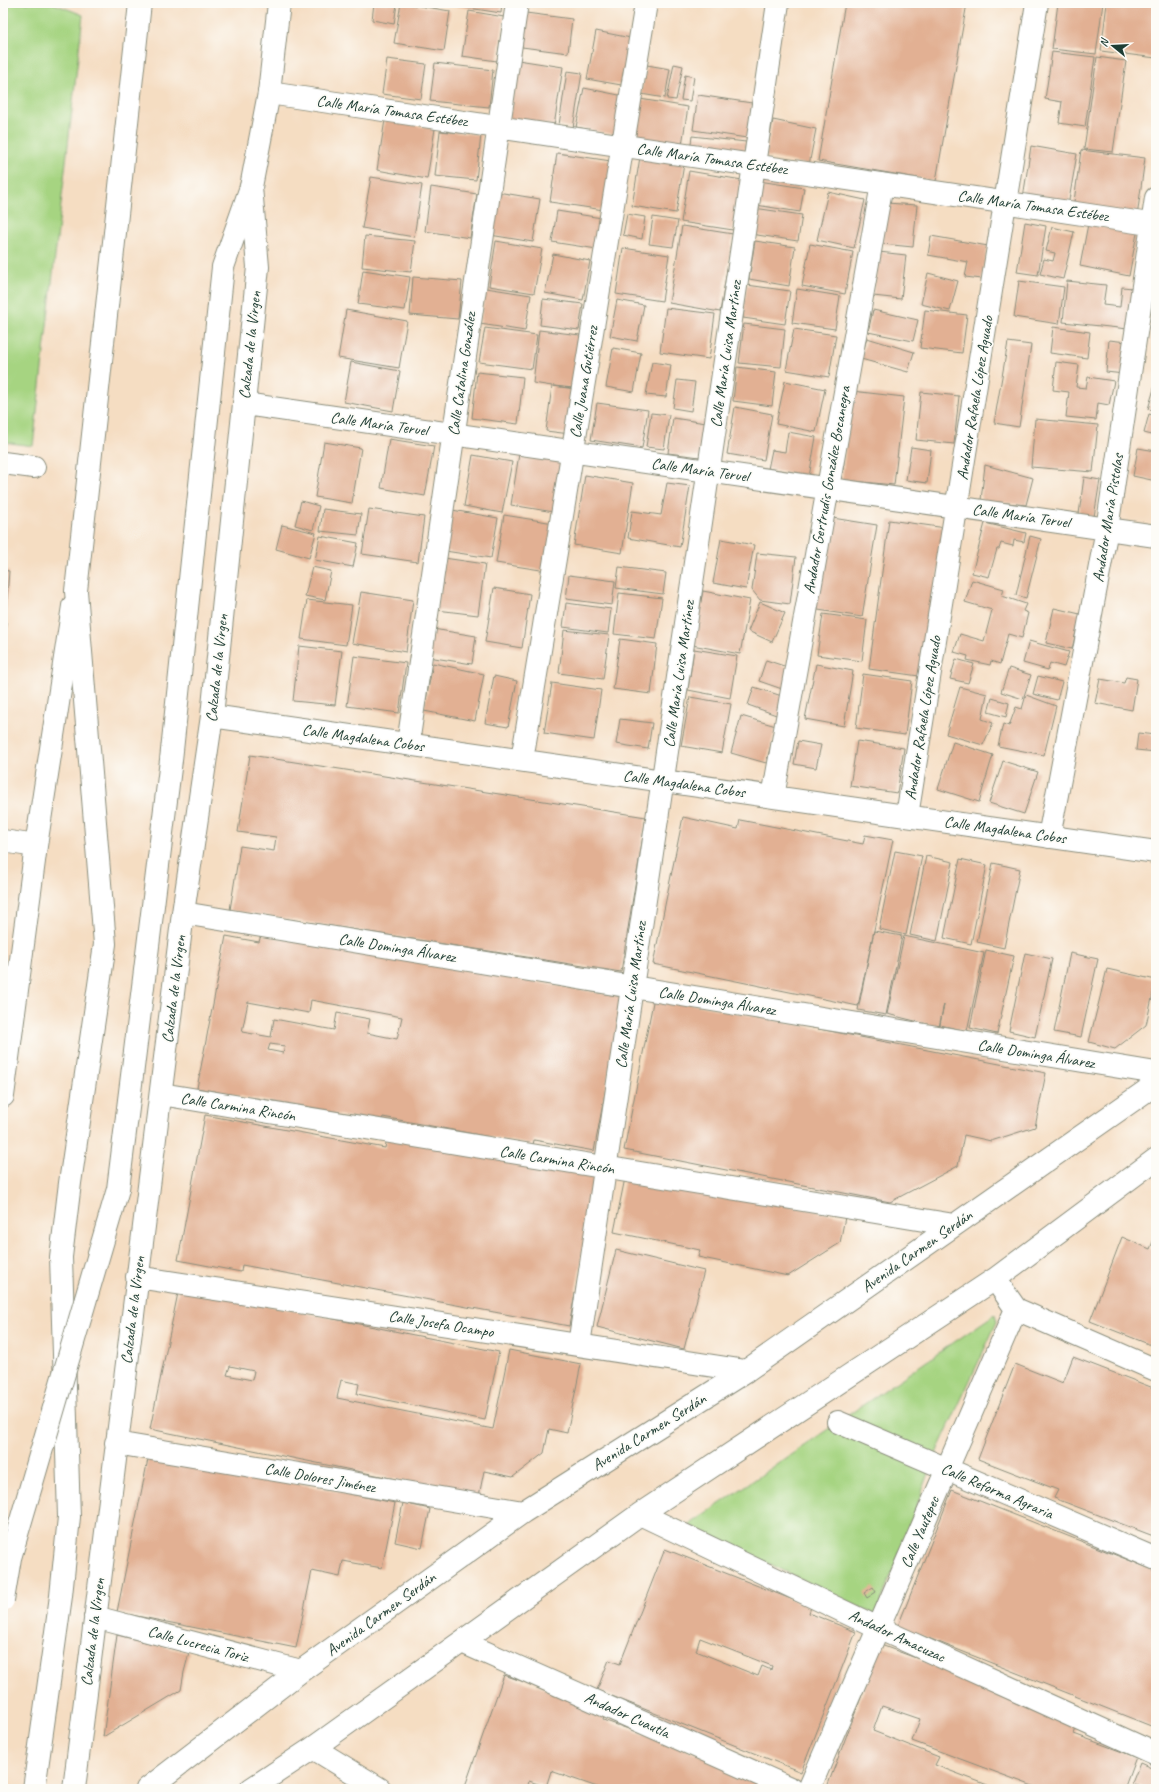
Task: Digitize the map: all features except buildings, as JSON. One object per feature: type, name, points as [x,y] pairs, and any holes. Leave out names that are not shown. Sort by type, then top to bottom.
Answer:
[{"type":"street","points":[[3,1092],[36,846],[76,591],[140,3]]},
{"type":"street","name":"Calzada de la Virgen","points":[[3,1600],[10,1558],[118,1189],[171,760],[223,267],[251,188],[269,93],[279,3]]},
{"type":"street","name":"Calle Catalina González","points":[[408,744],[517,3]]},
{"type":"street","name":"Calle Juana Gutiérrez","points":[[522,760],[646,3]]},
{"type":"street","name":"Calle María Luisa Martínez","points":[[579,1345],[778,3]]},
{"type":"street","name":"Andador Rafaela López Aguado","points":[[907,816],[1037,3]]},
{"type":"street","name":"Calle María Tomasa Estébez","points":[[269,93],[1154,224]]},
{"type":"street","name":"Andador Gertrudis González Bocanegra","points":[[773,797],[882,184]]},
{"type":"street","name":"Calzada de la Virgen","points":[[74,1789],[183,913],[212,716],[258,267],[251,188]]},
{"type":"street","name":"Andador María Pistolas","points":[[1049,837],[1107,529],[1154,224],[1156,198]]},
{"type":"street","name":"Calle María Teruel","points":[[244,404],[1156,536]]},
{"type":"street","points":[[3,463],[34,467]]},
{"type":"street","points":[[34,1789],[61,1596],[69,1517],[61,1257],[72,1168],[105,944],[76,591]]},
{"type":"street","name":"Calle Magdalena Cobos","points":[[212,716],[1156,852]]},
{"type":"street","points":[[3,841],[36,846]]},
{"type":"street","name":"Calle Dominga Álvarez","points":[[183,913],[1156,1073]]},
{"type":"street","name":"Avenida Carmen Serdán","points":[[147,1789],[301,1671],[523,1512],[746,1371],[1156,1084]]},
{"type":"street","name":"Calle Carmina Rincón","points":[[161,1094],[954,1225]]},
{"type":"street","points":[[251,1789],[313,1748],[640,1514],[995,1278],[1156,1159]]},
{"type":"street","name":"Calle Josefa Ocampo","points":[[137,1277],[746,1371]]},
{"type":"street","points":[[995,1278],[1016,1309],[1156,1370]]},
{"type":"street","name":"Calle Yautepec","points":[[809,1789],[1016,1309]]},
{"type":"street","name":"Calle Reforma Agraria","points":[[838,1422],[1156,1559]]},
{"type":"street","name":"Calle Dolores Jiménez","points":[[116,1443],[523,1512]]},
{"type":"street","name":"Andador Amacuzac","points":[[640,1514],[878,1628],[1156,1754]]},
{"type":"street","name":"Calle Lucrecia Toriz","points":[[95,1617],[301,1671]]},
{"type":"street","name":"Andador Cuautla","points":[[462,1642],[792,1789]]},
{"type":"street","points":[[313,1748],[380,1789]]},
{"type":"green space","points":[[3,3],[52,3],[83,15],[33,446],[3,442]]},
{"type":"green space","points":[[995,1314],[997,1322],[938,1449],[876,1615],[689,1525]]}]
